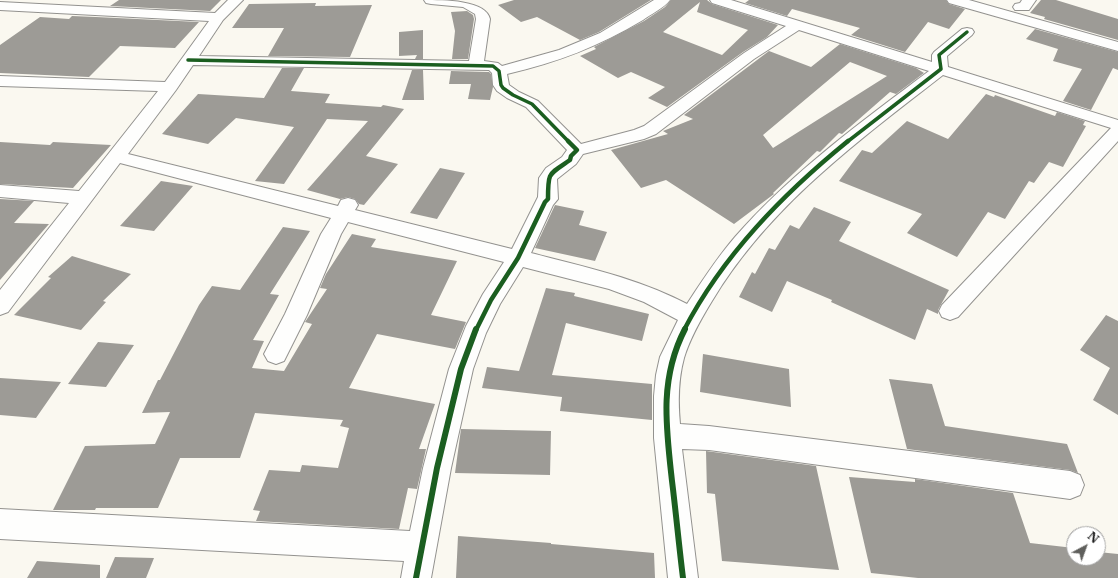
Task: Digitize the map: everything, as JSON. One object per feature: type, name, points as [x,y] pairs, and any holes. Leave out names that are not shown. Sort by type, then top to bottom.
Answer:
[{"type":"street","points":[[0,306],[170,87],[218,17],[236,0],[240,0]]},
{"type":"street","points":[[431,0],[466,4],[473,6],[482,12],[483,20],[476,65]]},
{"type":"street","points":[[499,71],[524,66],[569,51],[611,34],[641,16],[663,0]]},
{"type":"street","points":[[717,0],[1118,125]]},
{"type":"street","points":[[954,0],[1118,47]]},
{"type":"street","points":[[0,6],[79,5],[218,17]]},
{"type":"street","points":[[416,578],[437,468],[461,370],[474,333],[491,300],[518,258],[545,202],[548,199],[548,178],[553,172],[570,160],[577,150],[602,146],[620,138],[650,130],[749,56],[798,25]]},
{"type":"street","points":[[940,69],[939,56],[952,44],[961,39],[967,32]]},
{"type":"street","points":[[188,60],[493,66],[499,71],[501,85],[503,88],[513,96],[532,104],[577,150]]},
{"type":"street","points":[[683,578],[668,436],[667,385],[671,360],[678,340],[691,316],[723,265],[760,222],[861,129],[940,69]]},
{"type":"street","points":[[0,81],[170,87]]},
{"type":"street","points":[[950,311],[1118,131]]},
{"type":"street","points":[[117,157],[346,209],[518,258],[627,287],[652,296],[691,316]]},
{"type":"street","points":[[0,191],[84,198]]},
{"type":"street","points":[[276,354],[296,315],[328,240],[346,209]]},
{"type":"street","points":[[668,436],[710,438],[1070,485]]},
{"type":"street","points":[[0,524],[422,547]]},
{"type":"building","points":[[119,0],[221,0],[210,11],[110,6]]},
{"type":"building","points":[[514,0],[651,0],[599,32],[580,40],[537,17],[521,22],[498,5]]},
{"type":"building","points":[[671,0],[707,0],[712,4],[778,25],[767,37],[743,52],[667,107],[648,98],[665,87],[631,72],[618,78],[580,56],[596,49],[594,47],[644,21],[665,7]],"holes":[[[700,2],[697,12],[748,30],[722,55],[663,32]]]},
{"type":"building","points":[[749,0],[946,0],[949,4],[965,9],[949,29],[928,22],[905,52],[851,35],[860,28],[792,9],[787,16],[745,3]]},
{"type":"building","points":[[1041,0],[1056,0],[1118,19],[1118,40],[1044,19],[1045,17],[1030,13]]},
{"type":"building","points":[[316,3],[315,6],[372,5],[350,57],[268,56],[284,28],[232,28],[249,4]]},
{"type":"building","points":[[467,11],[473,15],[474,19],[468,59],[452,59],[455,31],[451,12]]},
{"type":"building","points":[[72,16],[199,22],[175,48],[120,46],[89,77],[0,73],[0,45],[40,17],[69,19]]},
{"type":"building","points":[[1035,29],[1118,52],[1118,70],[1113,68],[1091,110],[1063,101],[1082,69],[1053,61],[1058,49],[1026,39]]},
{"type":"building","points":[[423,30],[423,59],[415,59],[417,55],[399,56],[399,32]]},
{"type":"building","points":[[840,44],[916,68],[924,73],[896,94],[890,92],[842,134],[839,133],[820,152],[817,151],[773,193],[774,194],[734,224],[666,180],[641,188],[611,150],[668,134],[663,131],[693,119],[684,115],[769,51],[811,67]],"holes":[[[850,62],[887,76],[773,148],[763,135]]]},
{"type":"building","points":[[282,68],[304,68],[291,91],[330,94],[325,103],[381,107],[383,105],[404,109],[366,156],[398,164],[364,205],[359,204],[355,199],[348,197],[340,199],[307,190],[368,121],[327,119],[284,184],[255,181],[294,127],[236,118],[208,144],[162,134],[198,94],[264,98]]},
{"type":"building","points":[[412,70],[423,70],[424,100],[402,100]]},
{"type":"building","points":[[451,71],[489,72],[491,74],[493,87],[490,100],[468,99],[471,84],[449,84]]},
{"type":"building","points":[[986,94],[994,97],[995,95],[1055,116],[1057,112],[1085,121],[1083,125],[1086,126],[1063,167],[1049,162],[1034,183],[1029,181],[1005,219],[988,212],[957,257],[907,233],[922,214],[839,181],[862,150],[872,153],[907,121],[948,139]]},
{"type":"building","points":[[0,142],[50,145],[53,142],[111,145],[73,188],[0,184]]},
{"type":"building","points":[[440,168],[465,173],[437,219],[410,213]]},
{"type":"building","points":[[161,181],[193,186],[154,231],[120,226]]},
{"type":"building","points":[[0,199],[34,201],[14,223],[49,224],[0,280]]},
{"type":"building","points":[[555,205],[584,211],[579,225],[607,232],[595,261],[535,248]]},
{"type":"building","points":[[814,207],[851,222],[839,241],[949,290],[938,310],[938,314],[927,309],[915,340],[831,302],[832,300],[787,281],[772,312],[739,297],[752,272],[755,274],[769,248],[775,250],[790,225],[799,229]]},
{"type":"building","points":[[283,227],[310,231],[270,294],[279,295],[253,340],[264,341],[252,368],[284,371],[312,324],[305,322],[327,289],[320,288],[326,274],[352,234],[376,239],[371,247],[457,261],[431,315],[466,322],[455,349],[377,334],[349,388],[435,404],[419,449],[426,449],[417,489],[408,488],[399,529],[256,521],[260,511],[253,510],[269,470],[300,472],[302,465],[338,468],[349,428],[340,426],[343,420],[255,413],[240,458],[180,458],[158,508],[53,510],[85,446],[155,444],[170,412],[142,413],[158,380],[160,380],[199,305],[212,286],[240,290]]},
{"type":"building","points":[[72,256],[131,274],[103,301],[106,302],[81,330],[14,315],[51,278],[48,277]]},
{"type":"building","points":[[546,288],[575,293],[574,296],[649,314],[642,341],[566,323],[552,375],[652,384],[652,420],[560,411],[562,397],[482,388],[487,367],[519,371]]},
{"type":"building","points":[[1106,315],[1118,321],[1118,415],[1093,400],[1110,368],[1080,350]]},
{"type":"building","points":[[98,342],[134,345],[106,387],[68,384]]},
{"type":"building","points":[[703,354],[789,369],[791,407],[700,392]]},
{"type":"building","points":[[0,378],[61,382],[36,418],[0,415]]},
{"type":"building","points":[[889,379],[932,384],[945,426],[1067,444],[1078,473],[1070,470],[907,449]]},
{"type":"building","points":[[461,429],[551,431],[550,475],[455,473]]},
{"type":"building","points":[[706,451],[816,466],[839,570],[722,561],[715,494],[707,493]]},
{"type":"building","points":[[849,477],[915,482],[915,479],[1013,493],[1030,543],[1066,547],[1066,566],[1106,566],[1106,553],[1118,554],[1118,578],[918,578],[871,573]]},
{"type":"building","points":[[458,536],[654,553],[655,578],[456,578]]},
{"type":"building","points":[[115,557],[154,558],[146,578],[106,578]]},
{"type":"building","points":[[37,561],[100,565],[100,578],[27,578]]},
{"type":"cycle path","points":[[683,578],[666,406],[668,375],[672,357],[687,324],[715,277],[771,210],[836,151],[941,69],[939,55],[967,32]]},
{"type":"cycle path","points":[[188,60],[493,66],[499,71],[501,85],[503,88],[513,95],[532,104],[577,150],[571,156],[570,160],[553,172],[548,178],[548,199],[545,202],[518,258],[491,300],[474,333],[461,369],[437,468],[416,578]]}]
